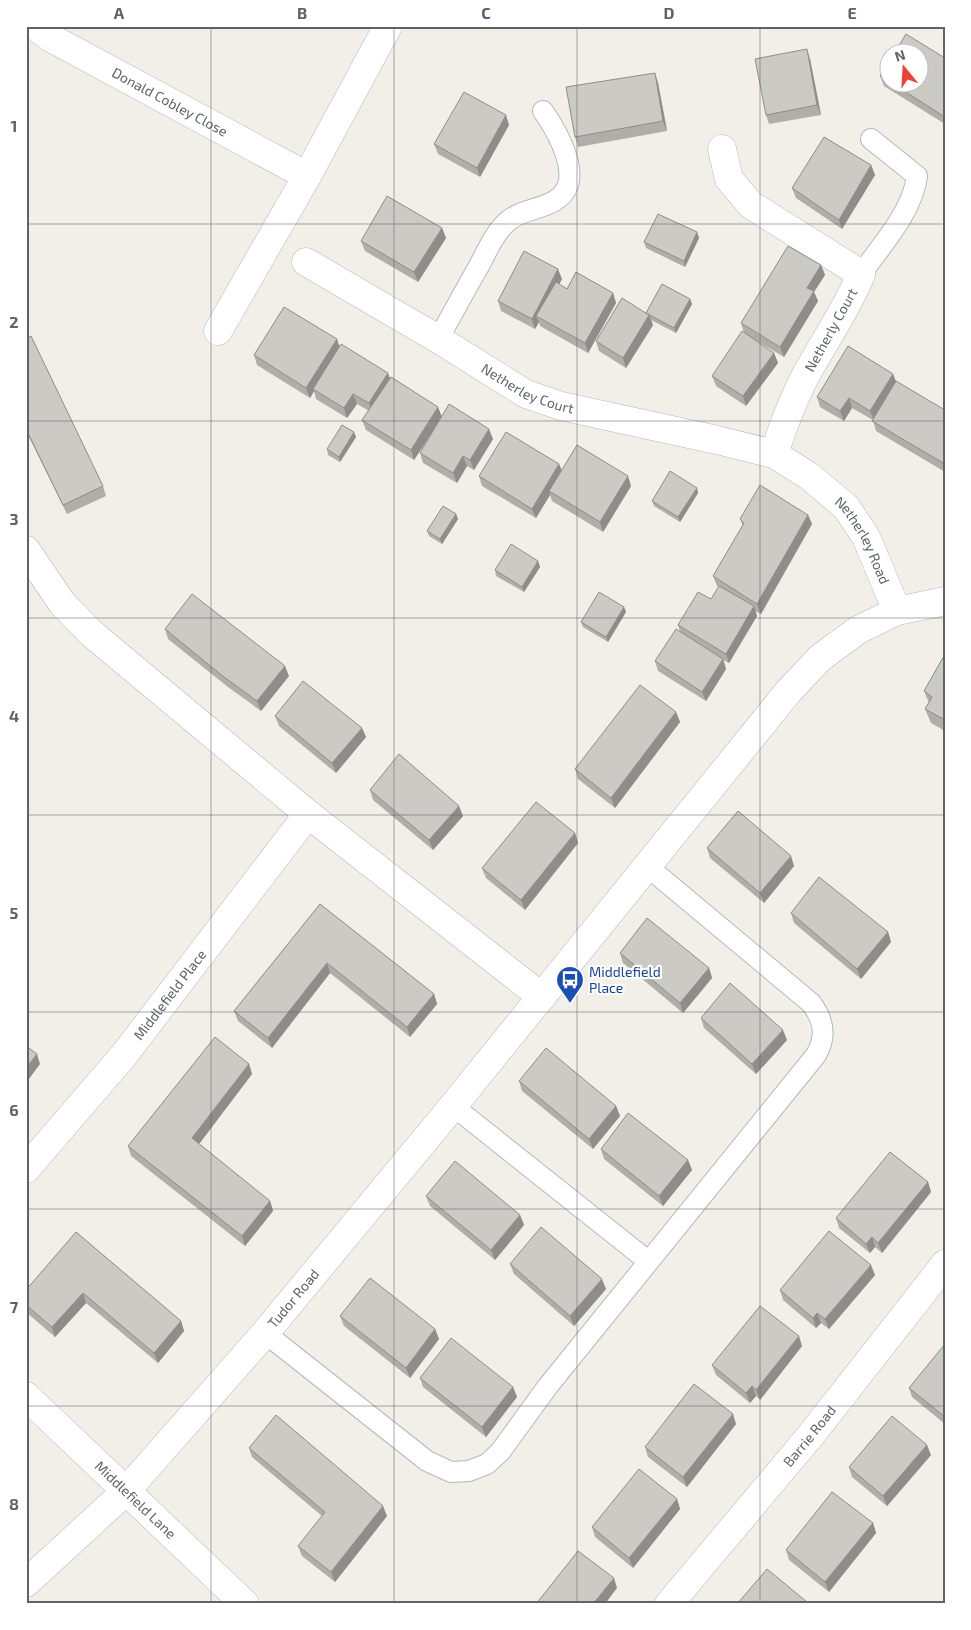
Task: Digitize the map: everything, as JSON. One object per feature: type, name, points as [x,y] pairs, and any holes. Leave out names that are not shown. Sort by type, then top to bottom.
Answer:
[{"type":"street","name":"Donald Cobley Close","points":[[35,26],[51,38],[307,176]]},
{"type":"street","points":[[218,331],[307,176],[388,26]]},
{"type":"street","name":"Netherly Court","points":[[722,149],[729,179],[751,205],[860,274],[852,296],[807,373],[787,414],[774,454]]},
{"type":"street","name":"Netherley Court","points":[[306,262],[438,339],[526,394],[560,406],[774,454]]},
{"type":"street","name":"Netherley Road","points":[[774,454],[809,476],[846,507],[866,537],[897,611]]},
{"type":"street","points":[[26,550],[62,603],[91,633],[308,814],[542,997]]},
{"type":"street","points":[[897,611],[945,601]]},
{"type":"street","name":"Tudor Road","points":[[26,1583],[126,1491],[264,1333],[453,1106],[788,692],[820,658],[858,630],[897,611]]},
{"type":"street","name":"Middlefield Place","points":[[26,1168],[124,1055],[308,814]]},
{"type":"street","name":"Barrie Road","points":[[669,1604],[811,1435],[945,1264]]},
{"type":"street","name":"Middlefield Lane","points":[[26,1396],[245,1604]]},
{"type":"lane","points":[[438,339],[495,237],[507,221],[522,212],[543,207],[560,196],[568,185],[568,171],[563,145],[543,111]]},
{"type":"lane","points":[[860,274],[910,205],[916,190],[918,176],[871,139]]},
{"type":"lane","points":[[264,1333],[427,1461],[451,1472],[470,1471],[487,1464],[500,1452],[548,1386],[821,1047],[824,1032],[821,1020],[810,1004],[648,867]]},
{"type":"lane","points":[[453,1106],[648,1261]]},
{"type":"building","points":[[906,34],[919,42],[901,42]]},
{"type":"building","points":[[928,48],[945,58],[945,117],[906,92],[928,92]]},
{"type":"building","points":[[807,49],[817,105],[766,115],[755,59]]},
{"type":"building","points":[[655,73],[663,121],[575,137],[566,87]]},
{"type":"building","points":[[464,92],[506,115],[477,168],[434,144]]},
{"type":"building","points":[[824,137],[871,165],[839,220],[792,188]]},
{"type":"building","points":[[387,196],[442,228],[414,272],[361,241]]},
{"type":"building","points":[[658,214],[697,232],[684,261],[644,242]]},
{"type":"building","points":[[788,246],[821,265],[807,288],[814,291],[780,347],[741,323]]},
{"type":"building","points":[[524,251],[558,269],[532,319],[498,301]]},
{"type":"building","points":[[576,272],[613,293],[585,343],[536,316],[556,282],[567,289]]},
{"type":"building","points":[[662,284],[690,299],[674,328],[646,313]]},
{"type":"building","points":[[622,298],[649,315],[623,358],[596,341]]},
{"type":"building","points":[[284,307],[337,339],[306,388],[254,355]]},
{"type":"building","points":[[742,331],[774,353],[743,396],[712,376]]},
{"type":"building","points":[[31,336],[103,486],[63,505],[26,429],[26,338]]},
{"type":"building","points":[[341,344],[388,373],[369,403],[353,394],[344,408],[313,389]]},
{"type":"building","points":[[848,346],[893,374],[870,411],[849,398],[840,411],[817,397]]},
{"type":"building","points":[[391,377],[438,407],[411,450],[362,420]]},
{"type":"building","points":[[896,381],[945,410],[945,464],[872,421]]},
{"type":"building","points":[[449,404],[489,429],[470,460],[463,456],[453,473],[420,453]]},
{"type":"building","points":[[342,425],[354,432],[339,457],[327,449]]},
{"type":"building","points":[[506,432],[559,464],[532,509],[479,476]]},
{"type":"building","points":[[577,445],[628,476],[600,522],[549,491]]},
{"type":"building","points":[[670,471],[697,488],[678,517],[652,501]]},
{"type":"building","points":[[760,485],[808,515],[757,604],[713,576],[744,523],[740,519]]},
{"type":"building","points":[[443,506],[456,514],[440,539],[427,531]]},
{"type":"building","points":[[511,544],[538,561],[522,587],[495,570]]},
{"type":"building","points":[[719,586],[754,606],[726,654],[678,625],[698,592],[711,599]]},
{"type":"building","points":[[599,592],[624,607],[606,637],[581,622]]},
{"type":"building","points":[[192,594],[285,666],[257,701],[165,629]]},
{"type":"building","points":[[676,629],[723,659],[702,692],[655,661]]},
{"type":"building","points":[[945,654],[945,720],[925,709],[932,697],[924,691]]},
{"type":"building","points":[[303,681],[362,728],[332,763],[275,716]]},
{"type":"building","points":[[640,685],[676,712],[611,798],[575,769]]},
{"type":"building","points":[[399,754],[459,806],[429,840],[370,790]]},
{"type":"building","points":[[536,802],[575,833],[521,900],[482,868]]},
{"type":"building","points":[[738,811],[791,856],[760,893],[707,848]]},
{"type":"building","points":[[819,877],[888,932],[857,969],[791,913]]},
{"type":"building","points":[[320,904],[434,994],[407,1027],[327,963],[268,1038],[234,1011]]},
{"type":"building","points":[[647,918],[709,968],[680,1003],[620,953]]},
{"type":"building","points":[[730,983],[783,1030],[752,1064],[701,1018]]},
{"type":"building","points":[[215,1037],[249,1064],[192,1138],[270,1201],[242,1236],[128,1146]]},
{"type":"building","points":[[26,1046],[37,1054],[26,1068]]},
{"type":"building","points":[[546,1048],[616,1106],[589,1139],[519,1081]]},
{"type":"building","points":[[628,1113],[688,1160],[659,1196],[601,1149]]},
{"type":"building","points":[[890,1152],[928,1182],[878,1243],[872,1237],[866,1244],[836,1218]]},
{"type":"building","points":[[455,1161],[520,1215],[491,1250],[426,1196]]},
{"type":"building","points":[[541,1227],[602,1279],[570,1316],[510,1264]]},
{"type":"building","points":[[829,1231],[871,1265],[825,1319],[817,1313],[813,1318],[780,1290]]},
{"type":"building","points":[[76,1232],[181,1321],[154,1353],[83,1293],[52,1327],[26,1305],[26,1290]]},
{"type":"building","points":[[370,1278],[435,1329],[406,1368],[340,1316]]},
{"type":"building","points":[[760,1306],[799,1336],[756,1390],[752,1386],[746,1393],[712,1365]]},
{"type":"building","points":[[451,1338],[513,1387],[482,1427],[420,1378]]},
{"type":"building","points":[[945,1344],[945,1414],[944,1416],[909,1388]]},
{"type":"building","points":[[694,1384],[733,1414],[683,1477],[645,1447]]},
{"type":"building","points":[[276,1415],[383,1506],[331,1572],[298,1546],[325,1512],[249,1448]]},
{"type":"building","points":[[892,1416],[927,1445],[883,1496],[849,1467]]},
{"type":"building","points":[[639,1469],[677,1499],[629,1558],[592,1527]]},
{"type":"building","points":[[832,1492],[873,1523],[825,1582],[786,1550]]},
{"type":"building","points":[[578,1551],[614,1578],[593,1604],[536,1604]]},
{"type":"building","points":[[767,1569],[807,1602],[806,1604],[737,1604]]},
{"type":"place","name":"Middlefield Place","points":[[570,1004]]}]
